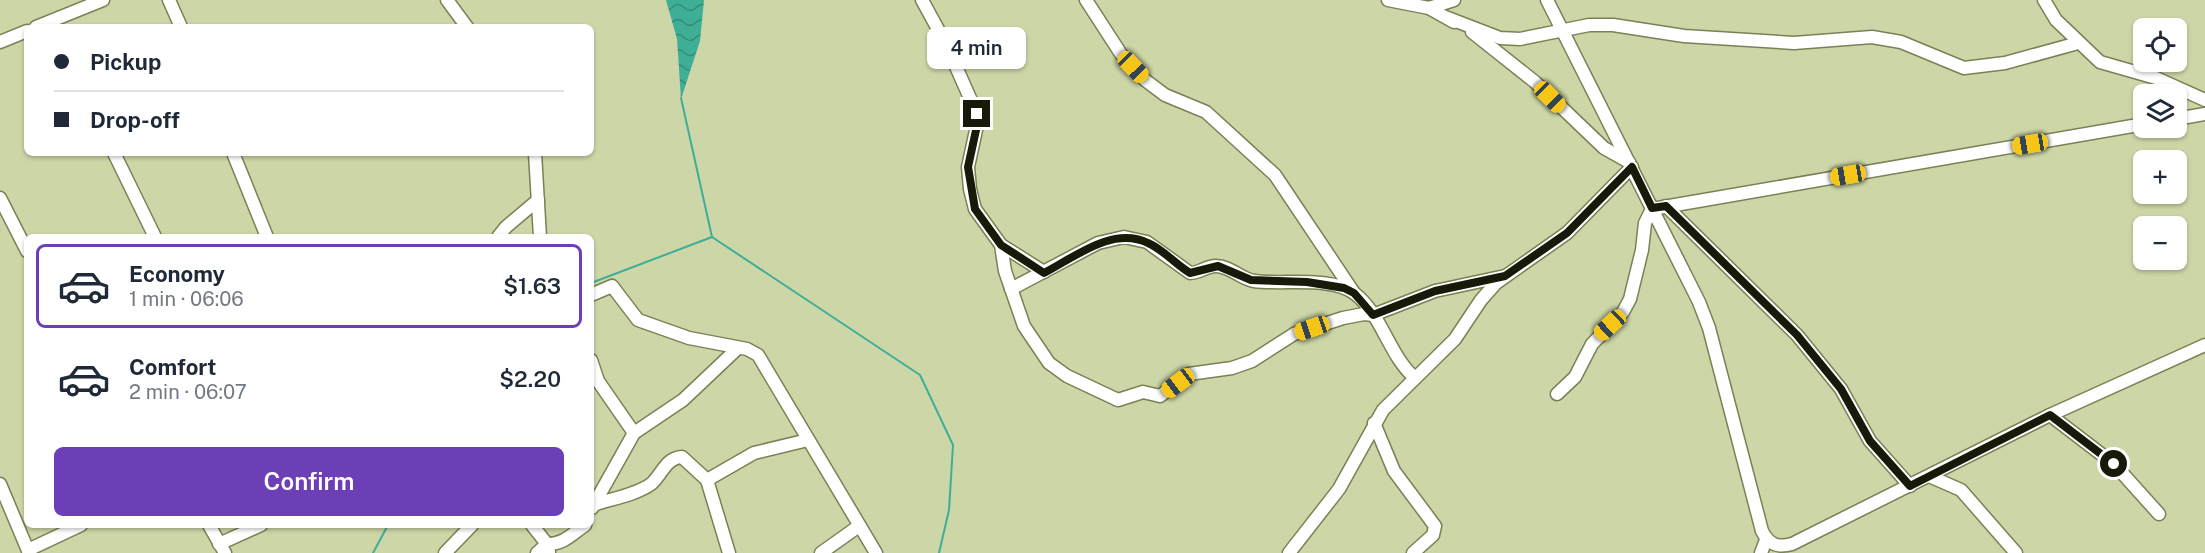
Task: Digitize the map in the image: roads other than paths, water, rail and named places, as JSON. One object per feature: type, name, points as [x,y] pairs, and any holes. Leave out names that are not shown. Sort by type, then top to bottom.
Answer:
[{"type":"street","points":[[51,24],[76,5],[103,0]]},
{"type":"street","points":[[169,0],[180,24]]},
{"type":"street","points":[[447,0],[464,24]]},
{"type":"street","points":[[922,0],[946,44],[977,114],[978,121],[968,167],[975,209],[1001,245],[1044,273]]},
{"type":"street","points":[[1086,0],[1121,54],[1145,80],[1165,95],[1206,112],[1275,174],[1354,293],[1373,315],[1391,342],[1400,361],[1415,378]]},
{"type":"street","points":[[1388,0],[1429,8],[1491,46],[1535,82],[1604,148],[1631,164]]},
{"type":"street","points":[[1429,8],[1454,0]]},
{"type":"street","points":[[1547,0],[1700,302],[1766,540],[1761,553]]},
{"type":"street","points":[[2044,0],[2056,20],[2100,62],[2156,78],[2205,100]]},
{"type":"street","points":[[1448,18],[1500,38],[1520,39],[1562,29],[1613,25],[1684,36],[1794,43],[1879,38],[1901,42],[1964,68],[2005,63],[2078,43]]},
{"type":"street","points":[[0,42],[24,32]]},
{"type":"street","points":[[2187,117],[2205,114]]},
{"type":"street","points":[[1652,208],[2133,126]]},
{"type":"street","points":[[115,156],[154,234]]},
{"type":"street","points":[[234,156],[266,234]]},
{"type":"street","points":[[535,156],[540,234]]},
{"type":"street","points":[[1289,553],[1339,489],[1374,423],[1455,339],[1481,300],[1505,276],[1567,233],[1631,164]]},
{"type":"street","points":[[0,198],[24,246]]},
{"type":"street","points":[[500,234],[538,200]]},
{"type":"street","points":[[1666,206],[1797,335],[1841,389],[1870,441],[1910,486]]},
{"type":"street","points":[[1557,394],[1575,377],[1592,344],[1623,312],[1630,299],[1645,223],[1652,208]]},
{"type":"street","points":[[1011,289],[1098,243],[1124,237],[1147,242],[1190,273],[1218,266],[1251,280],[1307,282],[1354,293]]},
{"type":"street","points":[[1001,245],[1011,289],[1024,326],[1049,363],[1066,376],[1118,400],[1143,392],[1160,396],[1189,374],[1232,368],[1252,361],[1294,334],[1343,318],[1364,314],[1373,315],[1435,291],[1505,276]]},
{"type":"street","points":[[594,294],[612,286],[638,320],[689,338],[753,351],[758,355],[876,553]]},
{"type":"street","points":[[1766,540],[1774,545],[1792,544],[2050,415],[2205,345]]},
{"type":"street","points":[[594,504],[634,433],[683,400],[738,348]]},
{"type":"street","points":[[594,369],[598,381],[634,433]]},
{"type":"street","points":[[2050,415],[2114,464],[2160,514]]},
{"type":"street","points":[[1374,423],[1394,471],[1435,526],[1433,535],[1413,553]]},
{"type":"street","points":[[707,480],[754,453],[808,440]]},
{"type":"street","points":[[594,507],[648,485],[668,462],[679,457],[707,480],[729,553]]},
{"type":"street","points":[[1929,476],[1961,490],[2016,553]]},
{"type":"street","points":[[0,484],[29,551],[75,528]]},
{"type":"street","points":[[821,553],[859,526]]},
{"type":"street","points":[[211,528],[222,548],[256,528]]},
{"type":"street","points":[[445,553],[469,528]]},
{"type":"street","points":[[533,528],[544,550],[567,540],[580,528]]},
{"type":"water","points":[[666,0],[704,0],[700,41],[681,99],[677,39]]},
{"type":"waterway","points":[[681,98],[712,237],[920,375],[953,445],[949,510],[939,553]]},
{"type":"waterway","points":[[594,282],[712,237]]},
{"type":"waterway","points":[[373,553],[386,528]]}]
